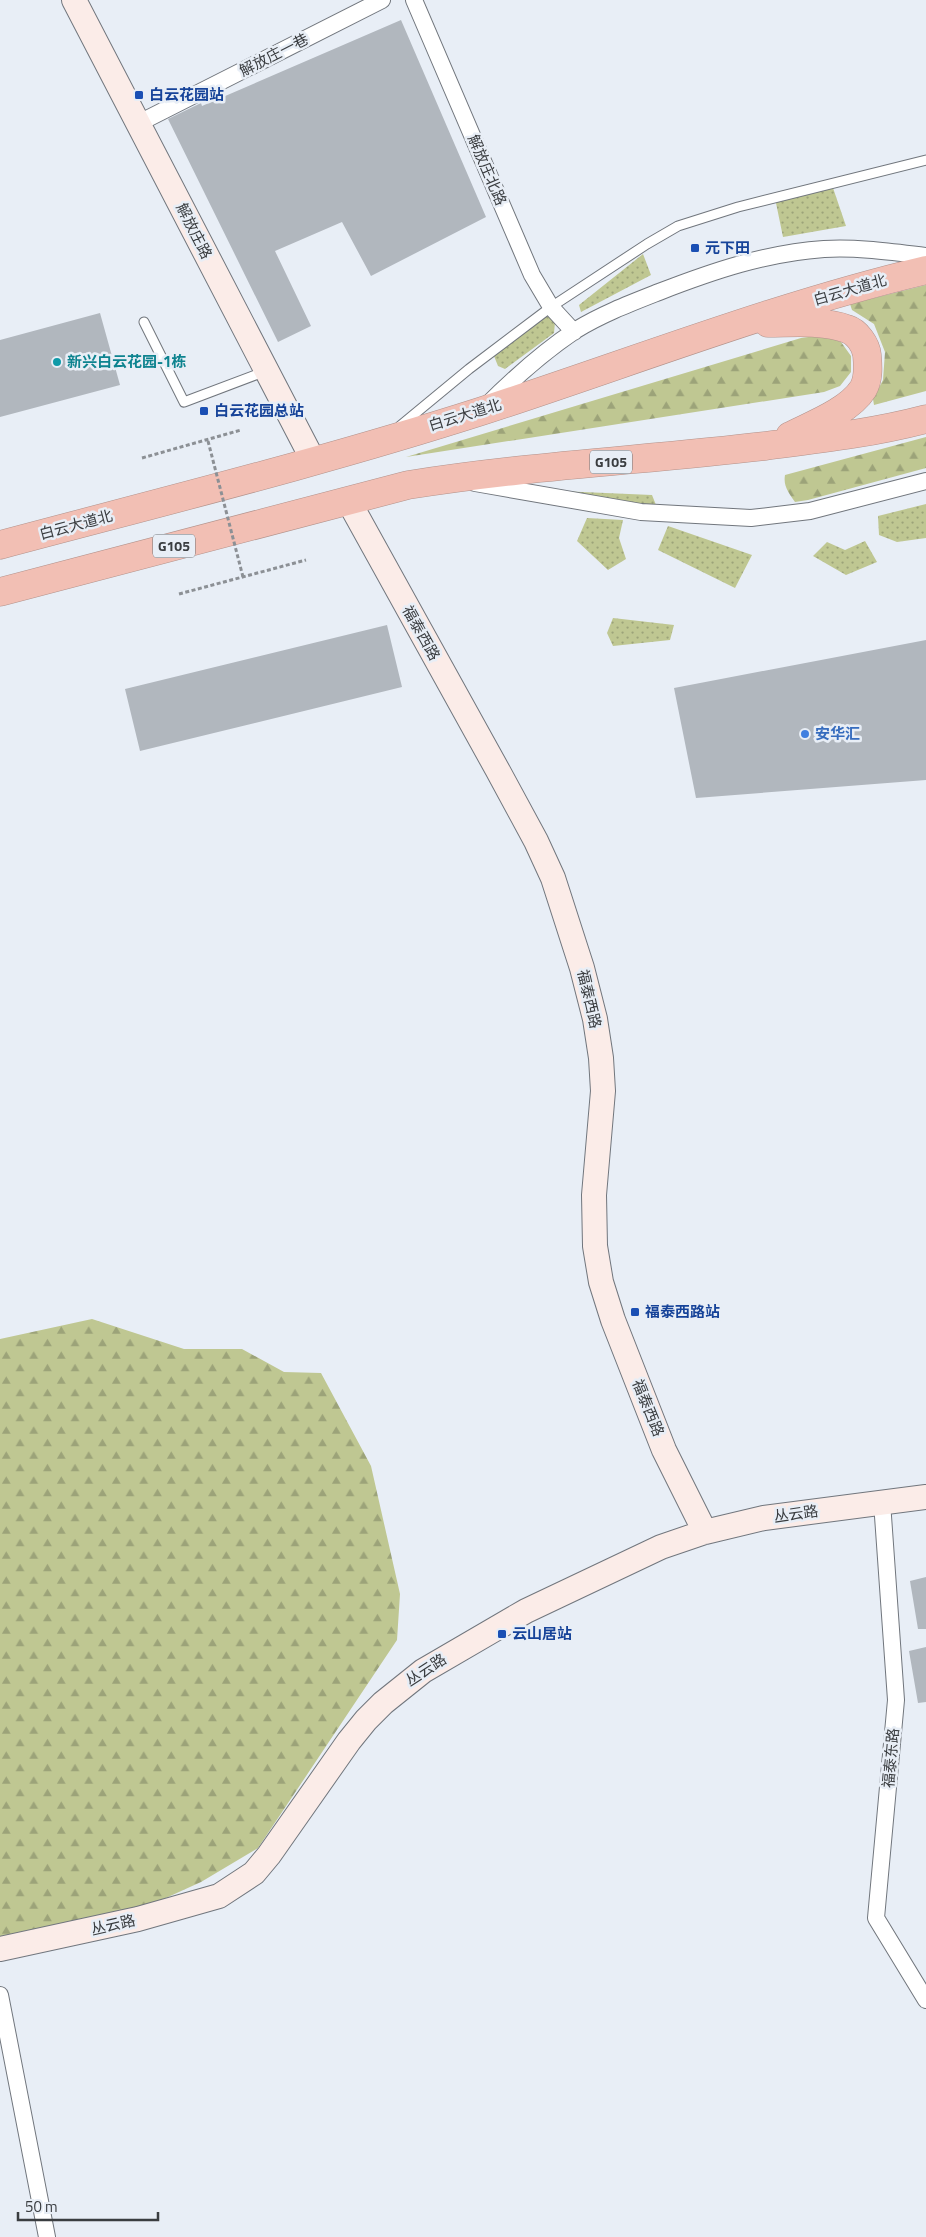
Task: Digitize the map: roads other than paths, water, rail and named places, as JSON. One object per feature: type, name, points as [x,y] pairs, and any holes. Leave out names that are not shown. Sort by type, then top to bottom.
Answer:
[{"type":"highway","name":"白云大道北","points":[[0,545],[314,462],[481,411],[738,324],[875,282],[926,270]]},
{"type":"highway","points":[[738,324],[814,323],[836,326],[850,330],[860,339],[867,352],[868,376],[862,389],[851,401],[822,420],[773,445]]},
{"type":"highway","name":"G105","points":[[0,592],[408,485],[448,478],[773,445],[876,431],[926,419]]},
{"type":"street","name":"解放庄路","points":[[74,0],[314,462]]},
{"type":"street","name":"解放庄一巷","points":[[138,123],[382,0]]},
{"type":"street","name":"解放庄北路","points":[[414,0],[540,292],[574,332]]},
{"type":"street","points":[[481,411],[527,366],[574,332],[604,315],[647,297],[743,262],[825,249],[869,250],[926,256]]},
{"type":"street","points":[[448,478],[642,512],[751,518],[810,511],[926,481]]},
{"type":"street","name":"福泰西路","points":[[348,500],[497,769],[536,841],[553,878],[582,968],[595,1020],[601,1058],[602,1091],[594,1195],[595,1246],[601,1282],[613,1320],[664,1450],[706,1532]]},
{"type":"street","name":"丛云路","points":[[0,1949],[138,1919],[219,1896],[254,1873],[366,1720],[402,1687],[436,1663],[526,1611],[661,1547],[706,1532],[764,1518],[926,1497]]},
{"type":"street","name":"福泰东路","points":[[882,1502],[896,1700],[876,1918],[926,2000]]},
{"type":"street","points":[[0,1995],[47,2237]]},
{"type":"lane","points":[[383,440],[469,369],[551,307],[625,258],[678,226],[738,207],[926,160]]},
{"type":"lane","points":[[144,322],[184,402],[267,371]]},
{"type":"place","name":"白云花园站","points":[[139,95]]},
{"type":"place","name":"元下田","points":[[695,248]]},
{"type":"place","name":"新兴白云花园-1栋","points":[[57,362]]},
{"type":"place","name":"白云花园总站","points":[[204,411]]},
{"type":"place","name":"安华汇","points":[[805,734]]},
{"type":"place","name":"福泰西路站","points":[[635,1312]]},
{"type":"place","name":"云山居站","points":[[502,1634]]}]
